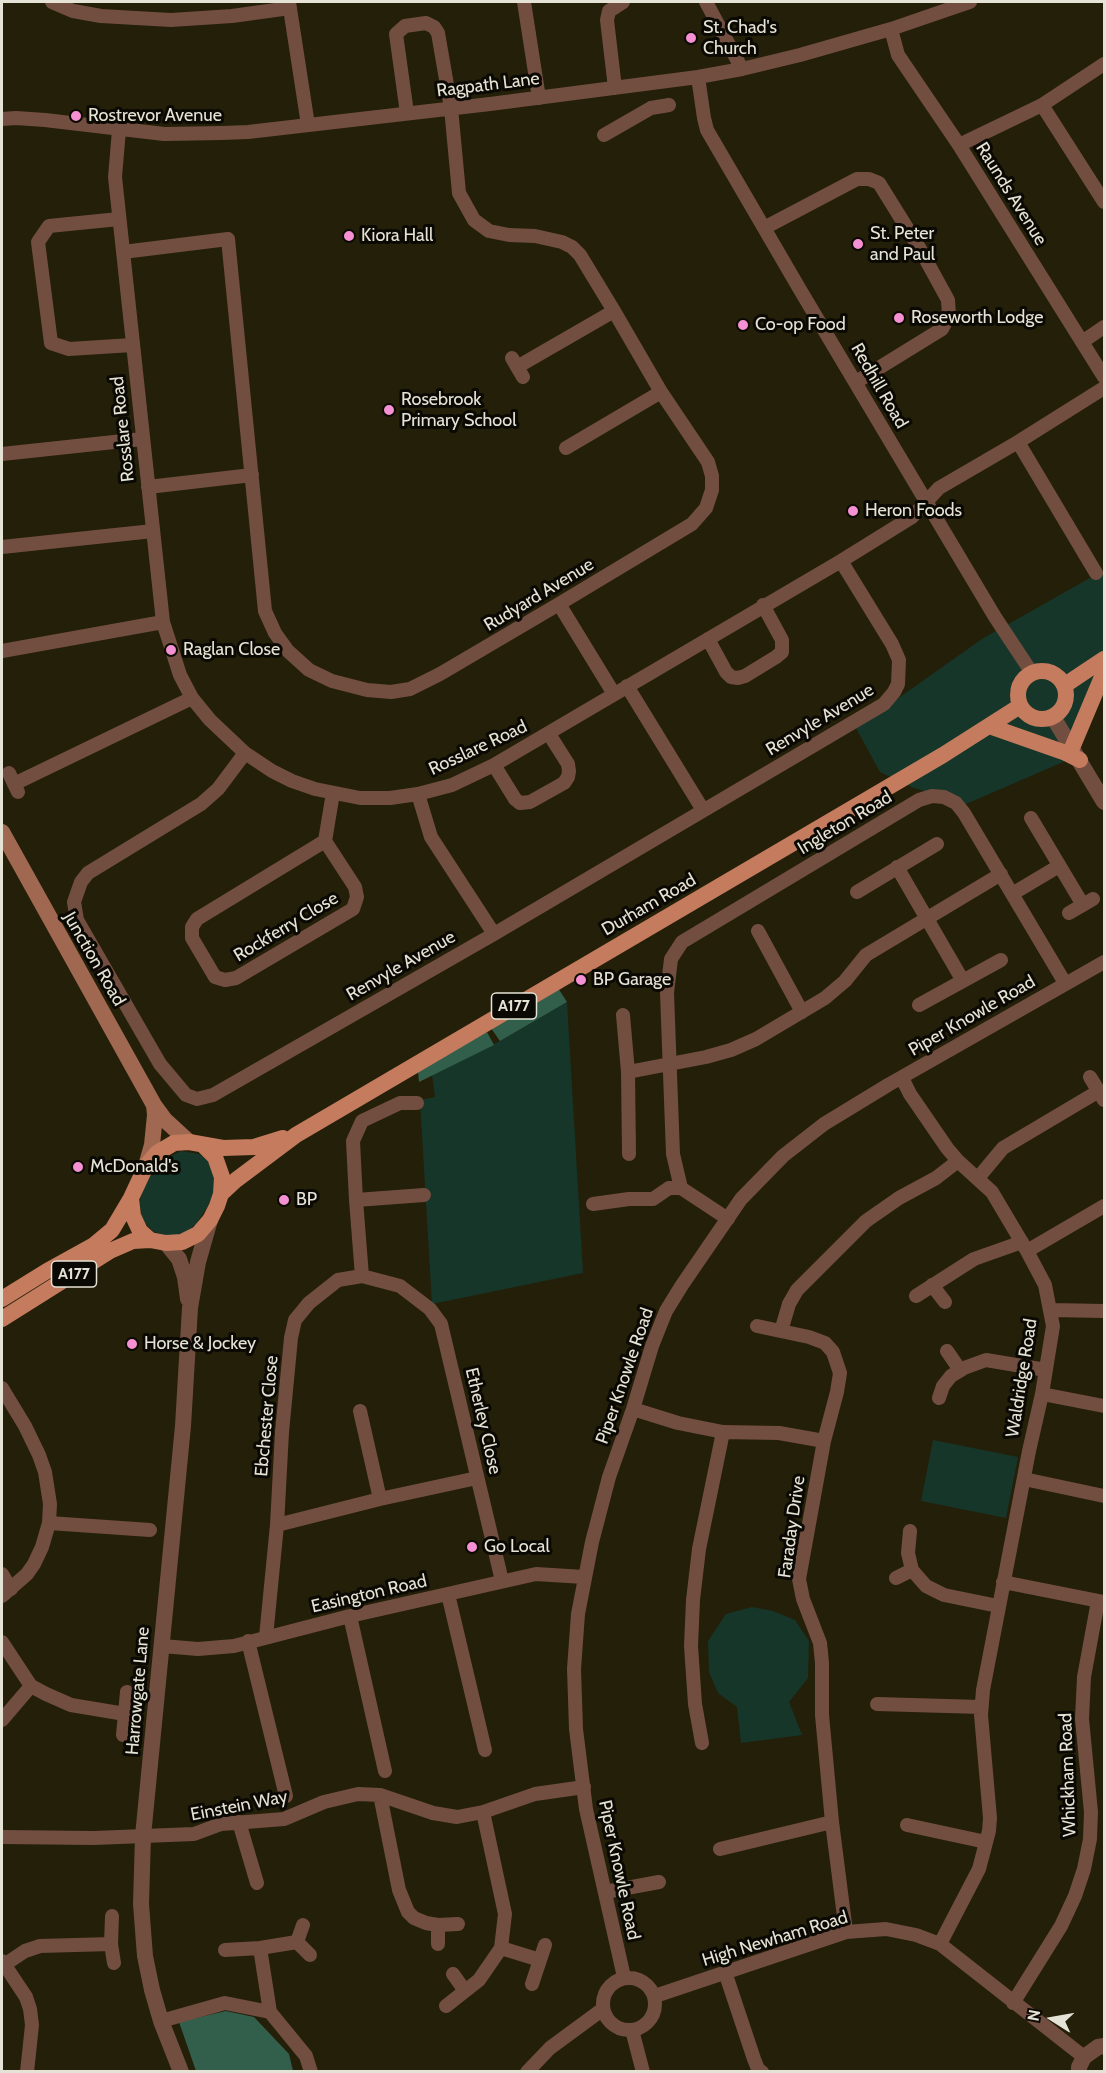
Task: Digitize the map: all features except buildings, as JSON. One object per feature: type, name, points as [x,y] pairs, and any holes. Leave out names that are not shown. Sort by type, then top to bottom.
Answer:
[{"type":"main road","points":[[1065,685],[1104,658]]},
{"type":"main road","points":[[1039,670],[1053,673],[1065,685],[1064,706],[1053,717],[1038,719],[1030,716],[1020,705],[1018,689],[1032,673],[1039,670]]},
{"type":"main road","points":[[989,726],[1066,753],[1076,754],[1104,672]]},
{"type":"main road","name":"Durham Road","points":[[220,1194],[296,1135],[943,755],[1020,705]]},
{"type":"main road","name":"Junction Road","points":[[2,832],[154,1105],[165,1120],[196,1143]]},
{"type":"main road","points":[[146,1166],[152,1145],[154,1105]]},
{"type":"main road","name":"Durham Road","points":[[2,1299],[46,1271],[94,1245],[112,1230],[146,1166],[157,1152],[174,1143],[196,1143],[223,1148],[254,1147],[296,1135]]},
{"type":"main road","name":"Durham Road","points":[[2,1319],[111,1251],[133,1241],[182,1242],[198,1234],[210,1220],[220,1194],[222,1177],[215,1157],[196,1143]]},
{"type":"main road","points":[[131,1198],[133,1216],[140,1231],[158,1242]]},
{"type":"street","points":[[52,2],[72,11],[136,19],[200,19],[289,5],[308,125]]},
{"type":"street","points":[[524,2],[539,98]]},
{"type":"street","points":[[615,88],[608,20],[609,11],[623,2]]},
{"type":"street","points":[[706,2],[742,69]]},
{"type":"street","name":"Ragpath Lane","points":[[2,119],[45,120],[164,134],[222,133],[539,98],[742,69],[891,29],[970,2]]},
{"type":"street","name":"Rudyard Avenue","points":[[123,252],[228,239],[265,611],[275,633],[288,651],[309,670],[332,681],[367,690],[391,692],[410,689],[440,674],[692,524],[706,508],[712,490],[712,476],[708,462],[661,392],[580,255],[572,247],[562,242],[535,236],[509,236],[489,231],[474,220],[459,193],[451,108],[438,33],[434,27],[426,23],[405,26],[396,34],[407,113]]},
{"type":"street","name":"Raunds Avenue","points":[[891,29],[898,55],[959,145],[1104,377]]},
{"type":"street","points":[[959,145],[1042,105],[1104,64]]},
{"type":"street","name":"Redhill Road","points":[[698,77],[707,130],[995,617],[1032,673]]},
{"type":"street","points":[[653,83],[654,107]]},
{"type":"street","points":[[604,135],[654,107],[669,105]]},
{"type":"street","points":[[1042,105],[1104,202]]},
{"type":"street","name":"Rosslare Road","points":[[119,130],[115,177],[142,439],[163,621],[180,675],[192,698],[225,735],[245,753],[292,781],[333,793],[360,798],[390,798],[418,794],[452,785],[494,765],[841,561],[912,517],[939,488],[1018,442],[1104,387]]},
{"type":"street","points":[[764,228],[857,179],[869,179],[879,183],[920,249],[948,300],[949,316],[942,329],[856,382]]},
{"type":"street","points":[[119,219],[49,226],[38,242],[51,343],[69,349],[132,345]]},
{"type":"street","points":[[517,368],[614,311]]},
{"type":"street","points":[[1082,342],[1104,327]]},
{"type":"street","points":[[566,449],[661,392]]},
{"type":"street","points":[[2,453],[142,439]]},
{"type":"street","points":[[1018,442],[1096,572]]},
{"type":"street","points":[[148,487],[252,475]]},
{"type":"street","points":[[2,547],[153,531]]},
{"type":"street","name":"Renvyle Avenue","points":[[245,753],[218,789],[201,804],[88,873],[81,882],[74,902],[77,920],[160,1064],[186,1095],[197,1099],[213,1095],[494,934],[884,704],[898,684],[899,660],[892,644],[841,561]]},
{"type":"street","points":[[559,604],[614,694]]},
{"type":"street","points":[[708,639],[731,677],[745,676],[777,657],[782,652],[782,640],[763,605]]},
{"type":"street","points":[[2,651],[163,621]]},
{"type":"street","points":[[627,686],[703,810]]},
{"type":"street","points":[[14,783],[192,698]]},
{"type":"street","points":[[1053,717],[1104,802]]},
{"type":"street","points":[[494,765],[515,799],[520,803],[531,802],[564,783],[568,777],[568,764],[549,734]]},
{"type":"street","points":[[325,841],[333,793]]},
{"type":"street","points":[[418,794],[431,837],[494,934]]},
{"type":"street","name":"Ingleton Road","points":[[681,1188],[673,1154],[667,993],[671,959],[682,942],[919,800],[932,795],[944,796],[956,803],[1065,983]]},
{"type":"street","points":[[1031,818],[1059,866],[1088,902],[1069,914]]},
{"type":"street","name":"Rockferry Close","points":[[325,841],[354,887],[357,897],[353,909],[236,978],[225,980],[215,977],[192,938],[192,927],[197,920],[325,841]]},
{"type":"street","points":[[857,892],[937,844]]},
{"type":"street","points":[[1012,894],[1059,866]]},
{"type":"street","points":[[897,867],[963,981]]},
{"type":"street","points":[[628,1072],[731,1050],[756,1039],[825,998],[844,981],[866,955],[1000,874]]},
{"type":"street","points":[[758,931],[802,1011]]},
{"type":"street","points":[[919,1005],[1000,960]]},
{"type":"street","name":"Piper Knowle Road","points":[[624,1977],[586,1809],[576,1729],[574,1669],[578,1614],[584,1577],[609,1477],[652,1346],[666,1311],[741,1199],[783,1156],[824,1124],[1104,962]]},
{"type":"street","points":[[623,1015],[628,1072],[629,1154]]},
{"type":"street","points":[[978,1178],[1003,1148],[1102,1096],[1090,1077]]},
{"type":"street","name":"Waldridge Road","points":[[902,1078],[910,1094],[947,1148],[992,1192],[1045,1286],[1053,1326],[986,1665],[981,1707],[990,1818],[986,1842],[978,1869],[940,1944]]},
{"type":"street","points":[[362,1276],[353,1141],[362,1121],[400,1103],[417,1103]]},
{"type":"street","points":[[781,1331],[789,1304],[797,1290],[866,1221],[898,1198],[936,1178],[958,1161]]},
{"type":"street","points":[[593,1204],[629,1199],[653,1199],[669,1188],[681,1188],[728,1219]]},
{"type":"street","points":[[356,1200],[424,1195]]},
{"type":"street","points":[[916,1296],[974,1259],[1025,1247],[1104,1206]]},
{"type":"street","name":"Harrowgate Lane","points":[[181,2072],[161,2021],[152,1990],[145,1956],[141,1904],[144,1836],[183,1426],[190,1308],[200,1254],[210,1220]]},
{"type":"street","name":"Harrowgate Lane","points":[[158,1242],[179,1259],[185,1277],[190,1308]]},
{"type":"street","name":"Etherley Close","points":[[362,1276],[400,1286],[429,1310],[441,1324],[502,1581]]},
{"type":"street","name":"Ebchester Close","points":[[266,1637],[277,1525],[282,1432],[291,1338],[295,1320],[309,1302],[338,1281],[362,1276]]},
{"type":"street","points":[[932,1286],[945,1302]]},
{"type":"street","points":[[1051,1310],[1104,1311]]},
{"type":"street","name":"Faraday Drive","points":[[757,1326],[809,1337],[825,1343],[833,1352],[840,1373],[824,1441],[799,1579],[803,1599],[820,1643],[822,1715],[832,1822],[846,1932]]},
{"type":"street","points":[[947,1352],[960,1370]]},
{"type":"street","points":[[939,1398],[943,1386],[951,1376],[986,1360],[1046,1370]]},
{"type":"street","points":[[2,1388],[25,1426],[45,1472],[50,1504],[49,1523],[34,1564],[27,1574],[6,1593],[2,1575]]},
{"type":"street","points":[[1041,1394],[1104,1406]]},
{"type":"street","points":[[633,1409],[678,1423],[723,1431],[779,1433],[824,1441]]},
{"type":"street","points":[[360,1411],[357,1427],[380,1499]]},
{"type":"street","points":[[702,1743],[695,1704],[691,1646],[693,1600],[699,1549],[723,1431]]},
{"type":"street","points":[[277,1525],[477,1478]]},
{"type":"street","points":[[1024,1479],[1104,1496]]},
{"type":"street","points":[[49,1523],[150,1530]]},
{"type":"street","points":[[910,1531],[908,1553],[912,1570],[926,1586],[944,1595],[998,1606]]},
{"type":"street","points":[[896,1578],[912,1570]]},
{"type":"street","name":"Easington Road","points":[[162,1646],[198,1649],[234,1646],[350,1616],[536,1574],[584,1577]]},
{"type":"street","points":[[1004,1582],[1101,1602]]},
{"type":"street","points":[[448,1594],[485,1750]]},
{"type":"street","name":"Whickham Road","points":[[1013,2002],[1061,1926],[1084,1869],[1090,1839],[1091,1812],[1082,1719],[1084,1677],[1101,1602]]},
{"type":"street","points":[[350,1616],[385,1771]]},
{"type":"street","points":[[248,1641],[286,1796]]},
{"type":"street","points":[[2,1642],[32,1686],[71,1705],[125,1714]]},
{"type":"street","points":[[2,1720],[32,1686]]},
{"type":"street","points":[[123,1735],[127,1692]]},
{"type":"street","points":[[877,1704],[981,1707]]},
{"type":"street","name":"Einstein Way","points":[[2,1837],[94,1838],[194,1834],[221,1824],[284,1819],[324,1802],[358,1794],[380,1796],[433,1813],[457,1816],[483,1812],[534,1794],[584,1787]]},
{"type":"street","points":[[380,1796],[402,1901],[408,1912],[414,1918],[438,1925],[458,1924]]},
{"type":"street","points":[[446,2006],[479,1980],[501,1948],[505,1914],[483,1812]]},
{"type":"street","points":[[239,1822],[257,1882]]},
{"type":"street","points":[[720,1849],[832,1822]]},
{"type":"street","points":[[907,1826],[986,1842]]},
{"type":"street","points":[[605,1892],[659,1882]]},
{"type":"street","points":[[112,1916],[111,1944],[114,1963]]},
{"type":"street","points":[[297,1942],[303,1925]]},
{"type":"street","points":[[438,1925],[438,1944]]},
{"type":"street","name":"High Newham Road","points":[[655,1996],[846,1932],[886,1929],[916,1935],[940,1944],[1013,2002],[1081,2064]]},
{"type":"street","points":[[225,1950],[236,1951],[297,1942]]},
{"type":"street","points":[[297,1942],[310,1955]]},
{"type":"street","points":[[27,2072],[32,2025],[30,2009],[26,1997],[3,1963],[40,1946],[111,1944]]},
{"type":"street","points":[[532,1984],[545,1945]]},
{"type":"street","points":[[260,1948],[270,2012],[306,2056],[311,2072]]},
{"type":"street","points":[[501,1948],[540,1960]]},
{"type":"street","points":[[725,1972],[754,2059],[758,2069],[762,2072]]},
{"type":"street","points":[[453,1974],[465,1991]]},
{"type":"street","points":[[624,1977],[642,1980],[651,1988],[655,1996],[655,2009],[651,2018],[645,2025],[632,2030],[622,2030],[614,2026],[606,2018],[603,2009],[602,2000],[608,1987],[624,1977]]},
{"type":"street","points":[[161,2021],[225,2003],[270,2012]]},
{"type":"street","points":[[527,2072],[550,2048],[603,2009]]},
{"type":"street","points":[[632,2030],[644,2072]]},
{"type":"street","points":[[1081,2064],[1098,2047],[1104,2046]]},
{"type":"green space","points":[[1104,570],[1104,689],[1077,756],[966,804],[914,788],[880,772],[856,728],[982,639]]},
{"type":"green space","points":[[558,988],[567,1002],[500,1041],[491,1028]]},
{"type":"green space","points":[[567,1002],[583,1273],[432,1304],[420,1100],[435,1097],[432,1075],[500,1041]]},
{"type":"green space","points":[[487,1032],[494,1045],[419,1082],[418,1071]]},
{"type":"green space","points":[[181,1151],[199,1154],[206,1158],[215,1172],[214,1190],[211,1201],[196,1224],[188,1231],[168,1236],[154,1232],[144,1222],[140,1201],[148,1179],[163,1160]]},
{"type":"green space","points":[[933,1440],[1018,1457],[1006,1518],[921,1501]]},
{"type":"green space","points":[[752,1607],[773,1611],[795,1620],[809,1641],[808,1678],[789,1702],[802,1735],[741,1743],[737,1707],[718,1693],[709,1672],[708,1641],[726,1614]]},
{"type":"green space","points":[[226,2011],[254,2017],[289,2054],[293,2071],[196,2071],[179,2022]]},
{"type":"place","name":"St. Chad's Church","points":[[691,38]]},
{"type":"place","name":"Rostrevor Avenue","points":[[76,116]]},
{"type":"place","name":"Kiora Hall","points":[[349,236]]},
{"type":"place","name":"St. Peter and Paul","points":[[858,244]]},
{"type":"place","name":"Roseworth Lodge","points":[[899,318]]},
{"type":"place","name":"Co-op Food","points":[[743,325]]},
{"type":"place","name":"Rosebrook Primary School","points":[[389,410]]},
{"type":"place","name":"Heron Foods","points":[[853,511]]},
{"type":"place","name":"Raglan Close","points":[[171,650]]},
{"type":"place","name":"BP Garage","points":[[581,980]]},
{"type":"place","name":"McDonald's","points":[[78,1167]]},
{"type":"place","name":"BP","points":[[284,1200]]},
{"type":"place","name":"Horse & Jockey","points":[[132,1344]]},
{"type":"place","name":"Go Local","points":[[472,1547]]}]
